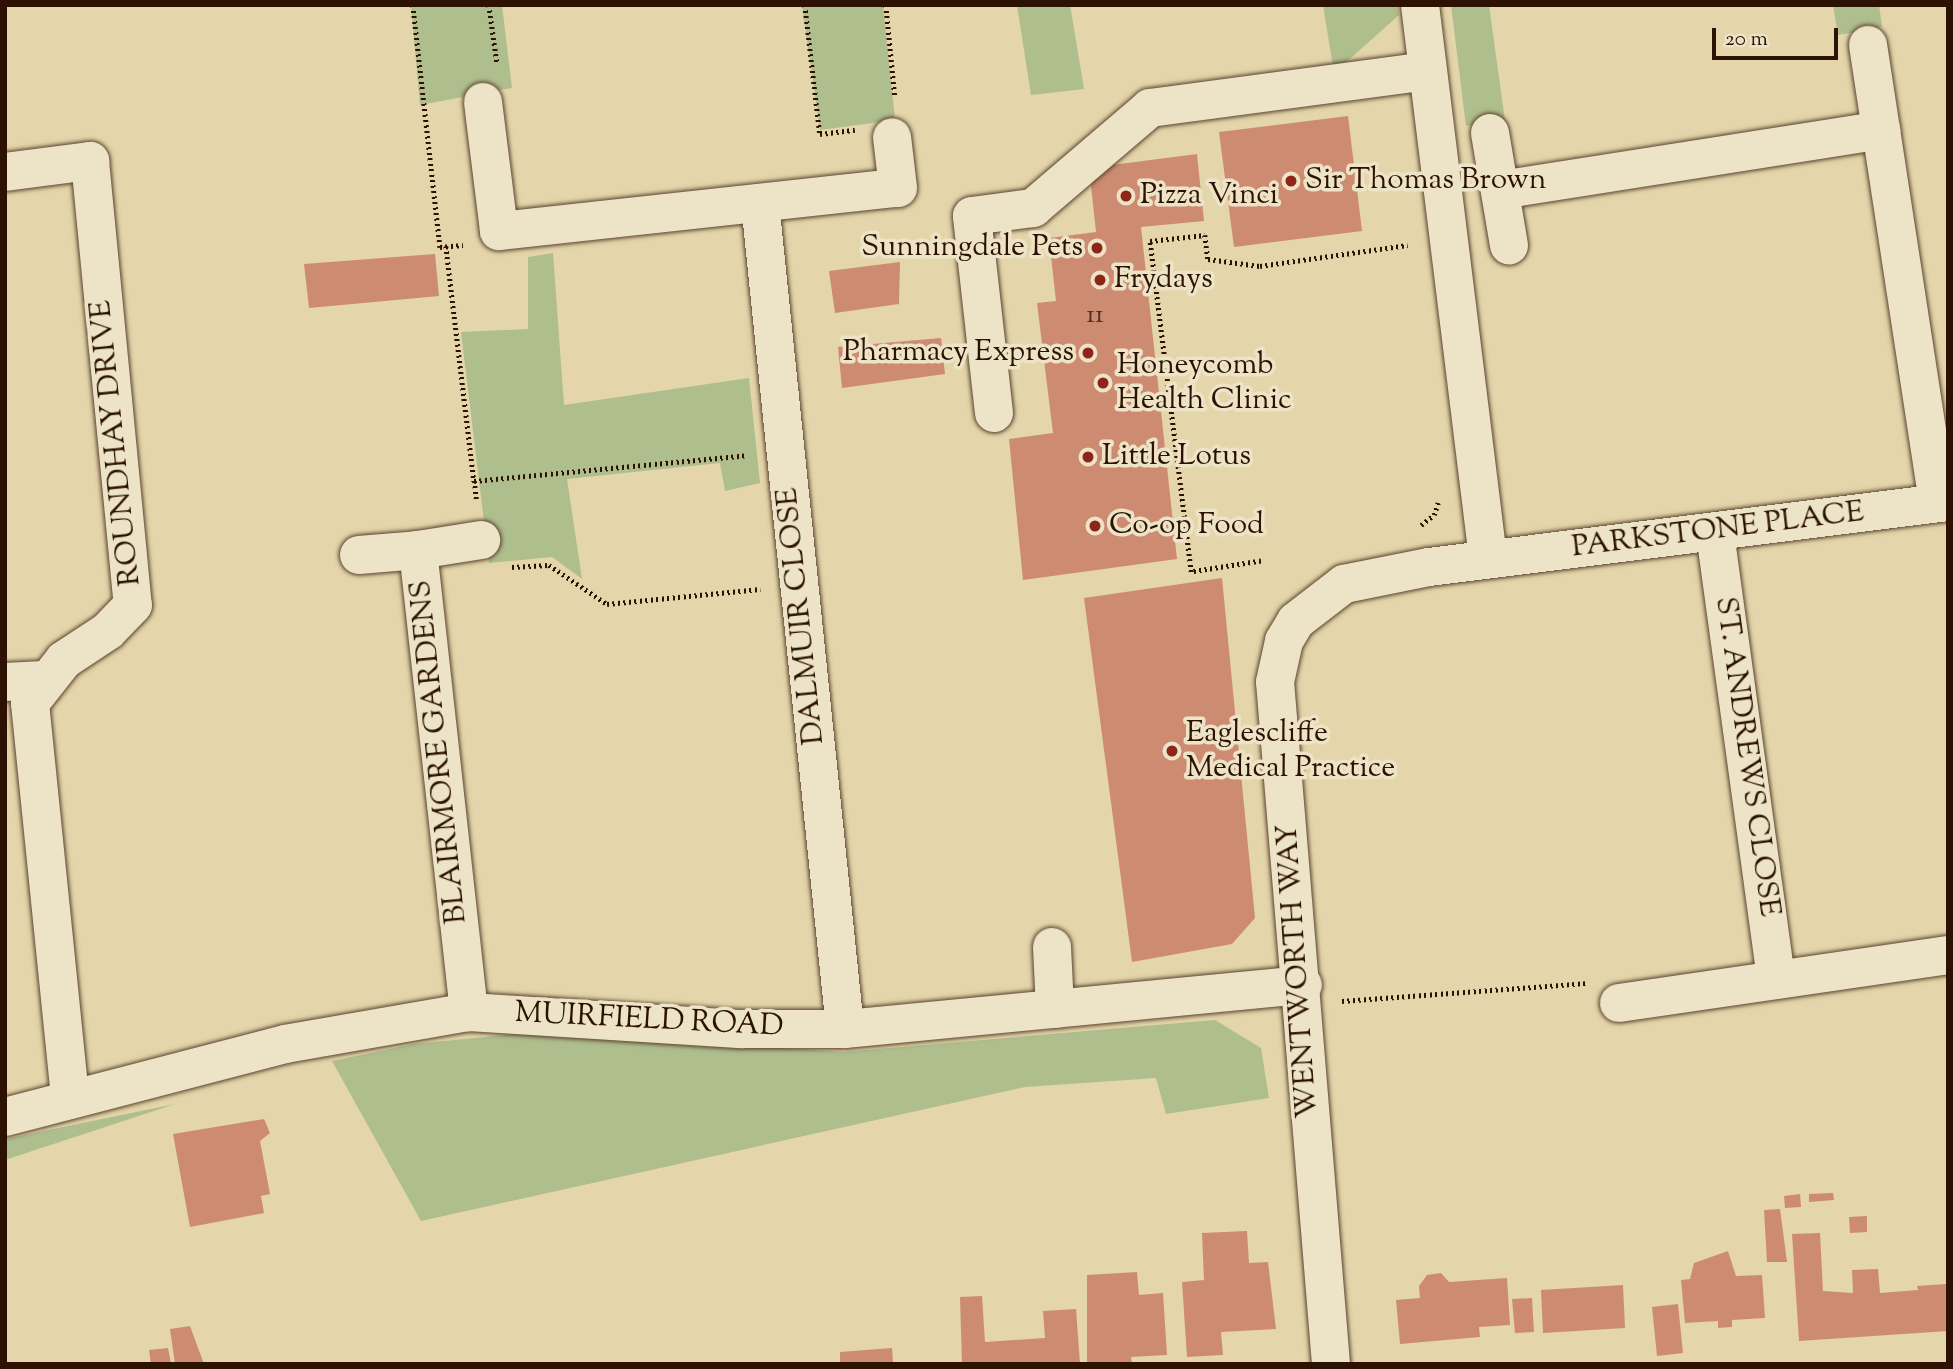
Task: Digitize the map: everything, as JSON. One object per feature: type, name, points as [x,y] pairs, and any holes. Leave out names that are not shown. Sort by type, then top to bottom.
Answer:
[{"type":"street","points":[[1420,5],[1488,558]]},
{"type":"street","points":[[1868,45],[1943,502]]},
{"type":"street","points":[[994,413],[972,216],[1033,208],[1150,108],[1427,71]]},
{"type":"street","points":[[483,102],[499,232],[898,188],[883,126]]},
{"type":"street","points":[[1500,190],[1881,131]]},
{"type":"street","points":[[1490,133],[1509,245]]},
{"type":"street","name":"ROUNDHAY DRIVE","points":[[5,172],[90,161],[133,605],[44,680],[30,703],[70,1098]]},
{"type":"street","name":"DALMUIR CLOSE","points":[[760,203],[845,1029]]},
{"type":"street","name":"PARKSTONE PLACE","points":[[1488,558],[1715,533],[1943,502]]},
{"type":"street","name":"ST. ANDREWS CLOSE","points":[[1715,533],[1776,980]]},
{"type":"street","points":[[418,550],[481,540]]},
{"type":"street","name":"BLAIRMORE GARDENS","points":[[359,555],[418,550],[469,1012]]},
{"type":"street","name":"WENTWORTH WAY","points":[[1331,1364],[1314,1197],[1303,985],[1275,682],[1284,641],[1309,607],[1345,584],[1488,558]]},
{"type":"street","points":[[5,682],[44,680]]},
{"type":"street","points":[[1052,947],[1055,1009]]},
{"type":"street","points":[[1619,1003],[1948,956]]},
{"type":"street","name":"MUIRFIELD ROAD","points":[[5,1117],[285,1044],[469,1012],[742,1029],[845,1029],[1303,985]]},
{"type":"path","points":[[413,5],[440,247],[479,244],[499,232]]},
{"type":"path","points":[[805,5],[820,134],[883,126],[886,5]]},
{"type":"path","points":[[1261,561],[1191,572],[1150,241],[1205,235],[1208,258],[1260,266],[1422,243]]},
{"type":"path","points":[[446,246],[486,568],[549,565],[607,604],[773,587]]},
{"type":"path","points":[[474,481],[762,453]]},
{"type":"path","points":[[1415,529],[1434,516],[1441,490]]},
{"type":"path","points":[[1303,985],[1330,1002],[1613,982],[1619,1003]]},
{"type":"green space","points":[[411,5],[502,5],[512,88],[420,105]]},
{"type":"green space","points":[[802,5],[883,5],[895,120],[820,130]]},
{"type":"green space","points":[[1017,5],[1070,5],[1084,89],[1031,95]]},
{"type":"green space","points":[[1323,5],[1397,5],[1399,15],[1334,73]]},
{"type":"green space","points":[[1451,5],[1489,5],[1505,121],[1466,126]]},
{"type":"green space","points":[[1833,5],[1879,5],[1882,27],[1838,35]]},
{"type":"green space","points":[[553,253],[564,405],[749,378],[760,483],[725,491],[720,463],[567,479],[582,579],[552,557],[489,563],[461,332],[528,329],[528,257]]},
{"type":"green space","points":[[1215,1020],[1261,1048],[1269,1098],[1166,1114],[1156,1078],[1025,1087],[421,1221],[332,1061],[414,1044],[536,1032],[843,1052]]},
{"type":"green space","points":[[175,1104],[5,1160],[5,1139]]},
{"type":"building","name":"Sir Thomas Brown","points":[[1348,116],[1362,231],[1234,247],[1219,132]]},
{"type":"building","points":[[1197,154],[1204,221],[1141,227],[1177,559],[1023,580],[1009,439],[1053,433],[1037,303],[1056,301],[1049,238],[1096,232],[1089,168]]},
{"type":"building","points":[[435,254],[439,296],[309,308],[304,264]]},
{"type":"building","points":[[900,262],[899,304],[835,313],[829,271]]},
{"type":"building","points":[[941,338],[945,374],[842,388],[838,347]]},
{"type":"building","name":"Eaglescliffe Medical Practice","points":[[1222,578],[1255,918],[1232,944],[1132,962],[1084,598]]},
{"type":"building","points":[[264,1119],[270,1133],[260,1141],[270,1194],[261,1196],[264,1213],[190,1227],[173,1134]]},
{"type":"building","points":[[1833,1193],[1834,1200],[1809,1202],[1809,1194]]},
{"type":"building","points":[[1800,1194],[1801,1207],[1785,1208],[1784,1196]]},
{"type":"building","points":[[1780,1209],[1787,1262],[1767,1262],[1764,1210]]},
{"type":"building","points":[[1867,1216],[1867,1232],[1850,1233],[1849,1217]]},
{"type":"building","points":[[1247,1231],[1249,1263],[1268,1262],[1276,1329],[1221,1332],[1223,1355],[1187,1357],[1182,1282],[1204,1280],[1202,1233]]},
{"type":"building","points":[[1820,1233],[1823,1291],[1853,1293],[1852,1270],[1878,1269],[1880,1293],[1918,1290],[1917,1286],[1946,1284],[1948,1279],[1948,1331],[1799,1341],[1792,1234]]},
{"type":"building","points":[[1728,1251],[1736,1276],[1762,1275],[1765,1318],[1732,1320],[1732,1327],[1718,1328],[1718,1321],[1685,1323],[1681,1280],[1690,1279],[1694,1263]]},
{"type":"building","points":[[1137,1272],[1139,1295],[1163,1293],[1167,1355],[1131,1357],[1132,1364],[1087,1364],[1087,1275]]},
{"type":"building","points":[[1441,1273],[1449,1282],[1507,1278],[1510,1325],[1479,1327],[1480,1337],[1400,1344],[1396,1300],[1420,1298],[1419,1286],[1427,1275]]},
{"type":"building","points":[[1623,1285],[1625,1328],[1543,1333],[1541,1290]]},
{"type":"building","points":[[982,1296],[985,1342],[1045,1338],[1043,1311],[1076,1309],[1080,1364],[962,1364],[960,1297]]},
{"type":"building","points":[[1532,1298],[1534,1332],[1515,1333],[1512,1299]]},
{"type":"building","points":[[1678,1304],[1683,1353],[1657,1356],[1652,1307]]},
{"type":"building","points":[[190,1326],[204,1364],[175,1364],[170,1329]]},
{"type":"building","points":[[168,1348],[171,1364],[151,1364],[149,1350]]},
{"type":"building","points":[[892,1348],[893,1364],[840,1364],[840,1352]]},
{"type":"place","name":"Sir Thomas Brown","points":[[1291,181]]},
{"type":"place","name":"Pizza Vinci","points":[[1126,196]]},
{"type":"place","name":"Sunningdale Pets","points":[[1097,248]]},
{"type":"place","name":"Frydays","points":[[1100,280]]},
{"type":"place","name":"Pharmacy Express","points":[[1088,353]]},
{"type":"place","name":"Honeycomb Health Clinic","points":[[1103,383]]},
{"type":"place","name":"Little Lotus","points":[[1088,457]]},
{"type":"place","name":"Co-op Food","points":[[1095,526]]},
{"type":"place","name":"Eaglescliffe Medical Practice","points":[[1172,751]]}]
